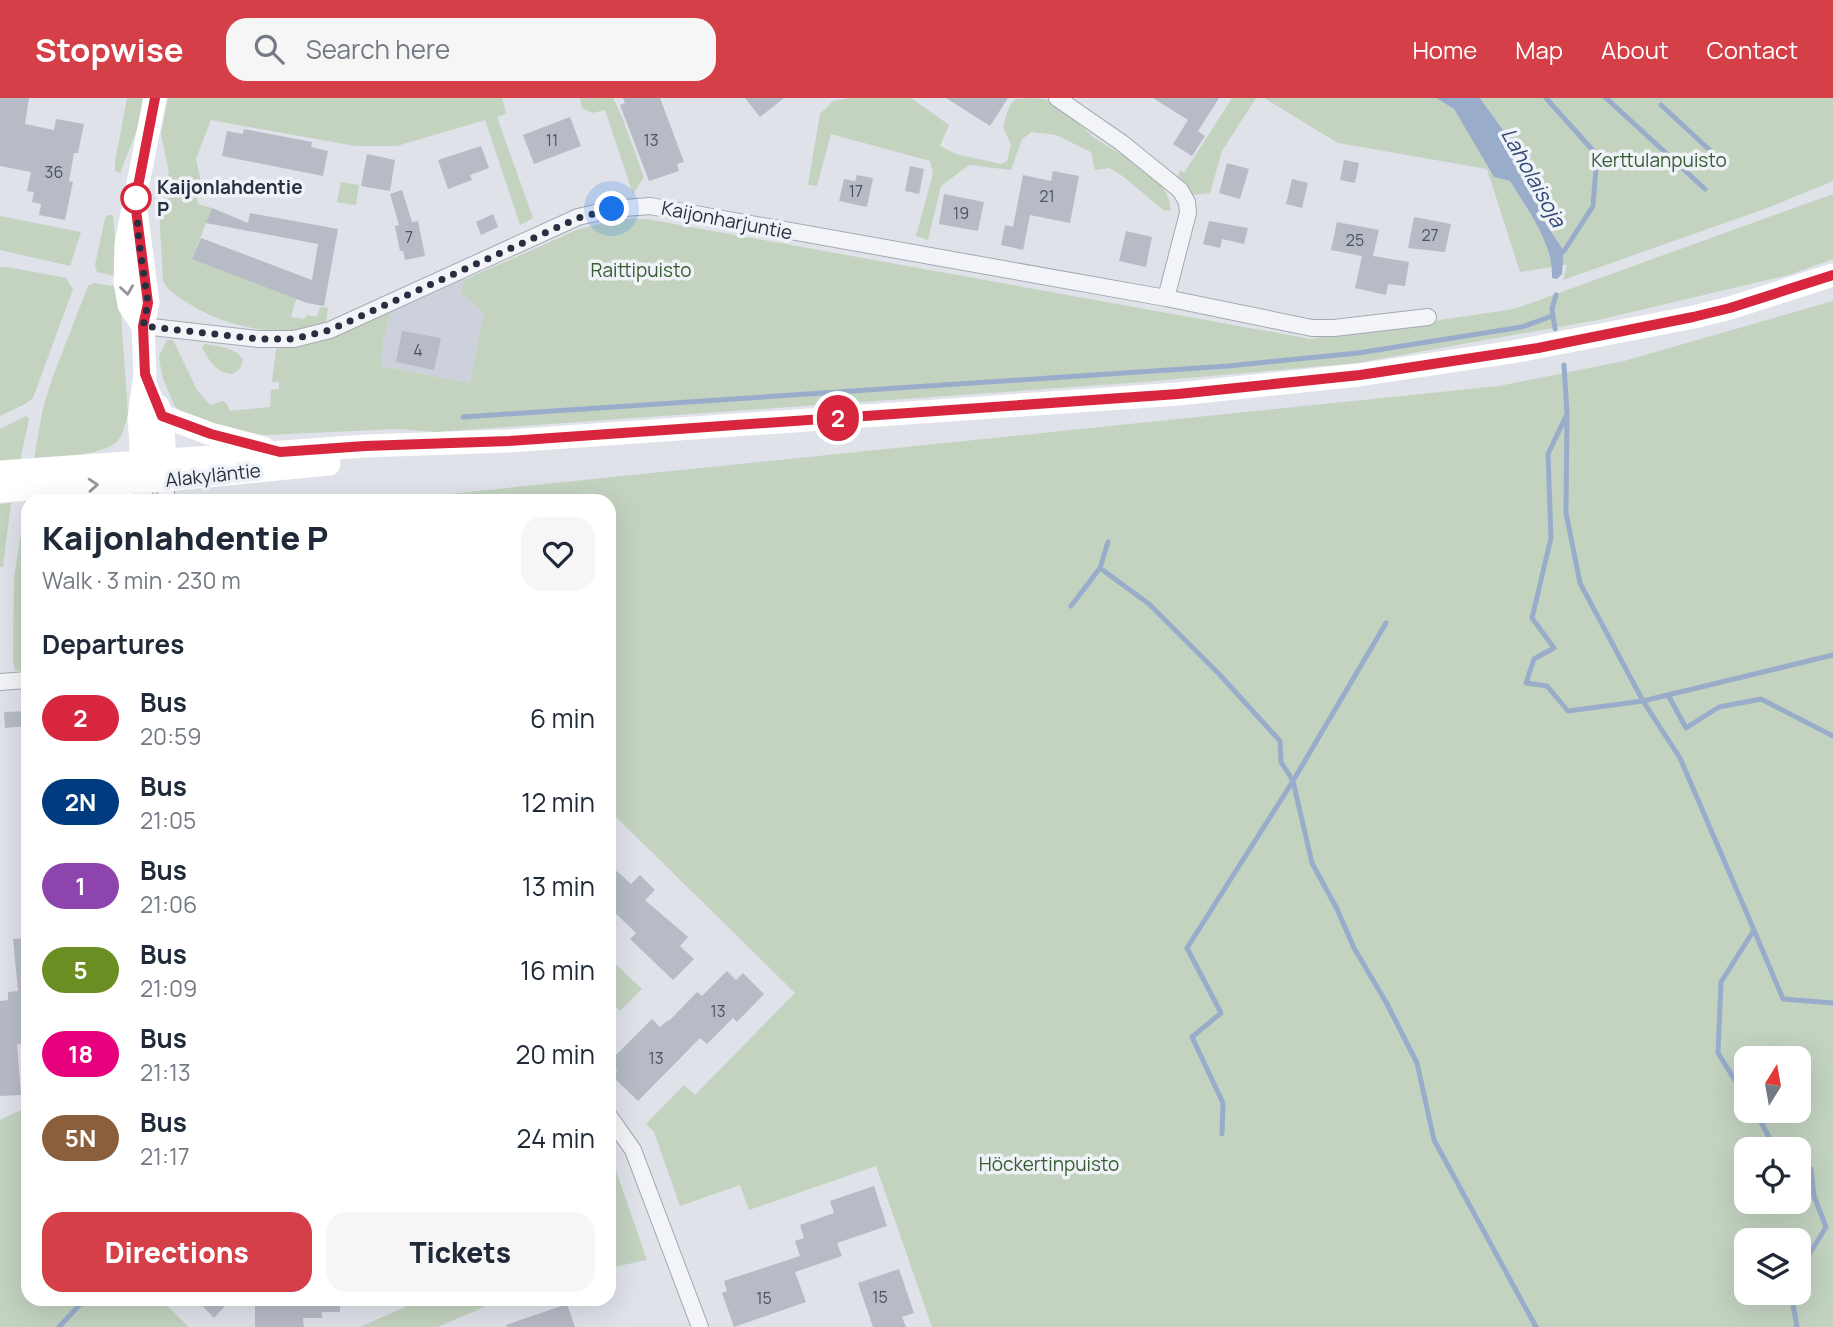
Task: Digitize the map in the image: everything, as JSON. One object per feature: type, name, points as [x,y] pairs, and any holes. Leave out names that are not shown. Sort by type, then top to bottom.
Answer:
[{"type":"main road","points":[[154,481],[139,418],[145,374],[143,326],[129,305],[125,282],[125,244],[155,98]]},
{"type":"main road","name":"Alakyläntie","points":[[0,472],[154,481],[280,452],[509,441],[1178,394],[1360,375],[1525,350],[1693,317],[1833,275]]},
{"type":"main road","points":[[145,374],[162,416],[154,481]]},
{"type":"main road","points":[[162,416],[211,434],[280,452]]},
{"type":"main road","name":"Alakyläntie","points":[[0,491],[154,481],[366,460],[509,441]]},
{"type":"street","points":[[1058,98],[1163,175],[1180,190],[1187,202],[1188,214],[1166,298]]},
{"type":"street","name":"Kaijonharjuntie","points":[[143,326],[258,339],[294,339],[330,330],[578,218],[612,209],[650,206],[1166,298],[1312,328],[1428,317]]},
{"type":"street","points":[[0,682],[21,680]]},
{"type":"street","points":[[616,1126],[634,1150],[700,1327]]},
{"type":"shaded area","points":[[465,278],[460,292],[484,311],[470,383],[381,366],[384,337],[391,312]]},
{"type":"green space","points":[[127,98],[143,98],[138,127],[120,173],[115,171],[115,162]]},
{"type":"green space","points":[[168,98],[502,98],[506,114],[497,117],[533,218],[520,225],[485,120],[397,146],[355,146],[211,120],[196,159],[200,178],[198,204],[212,208],[192,259],[300,286],[291,317],[317,317],[320,307],[328,308],[326,325],[308,329],[272,330],[237,325],[203,312],[170,291],[163,281],[159,208],[163,208],[165,198],[162,196],[169,172],[161,134]]},
{"type":"green space","points":[[580,98],[613,98],[644,177],[633,194],[605,110],[592,113],[582,108]]},
{"type":"green space","points":[[850,98],[911,98],[949,125],[940,146],[956,154],[1001,164],[1007,161],[1011,145],[1003,127],[1011,104],[1017,99],[1030,98],[1050,101],[1095,138],[1154,178],[1169,199],[1170,211],[1163,210],[1124,177],[1109,168],[1095,170],[1091,152],[1056,135],[1032,132],[1022,139],[1011,170],[969,165],[941,186],[928,240],[916,236],[933,173],[930,161],[831,134],[817,186],[808,185],[820,114],[833,101]]},
{"type":"green space","points":[[1232,98],[1256,98],[1222,151],[1210,193],[1191,195],[1177,179],[1180,170],[1184,173]]},
{"type":"green space","points":[[1264,98],[1436,98],[1454,109],[1494,177],[1510,181],[1544,236],[1552,267],[1520,272],[1487,169],[1338,143]]},
{"type":"green space","name":"Kerttulanpuisto","points":[[1480,98],[1833,98],[1833,181],[1770,207],[1563,280],[1567,265],[1563,265],[1564,251],[1546,224],[1526,162]]},
{"type":"green space","points":[[341,182],[359,185],[356,205],[337,202]]},
{"type":"green space","name":"Raittipuisto","points":[[1833,194],[1833,259],[1789,275],[1598,320],[1357,363],[1144,382],[436,432],[397,429],[266,435],[232,433],[178,410],[162,376],[159,356],[167,340],[173,340],[197,390],[210,405],[223,401],[228,405],[229,411],[270,407],[271,390],[279,389],[279,382],[272,382],[276,349],[327,339],[392,308],[384,337],[381,366],[470,383],[484,312],[460,292],[466,279],[579,229],[620,219],[647,219],[1311,339],[1514,309]]},
{"type":"green space","points":[[113,215],[118,273],[115,276],[97,272],[95,265],[105,218]]},
{"type":"green space","points":[[0,216],[81,232],[70,266],[0,250]]},
{"type":"green space","points":[[0,267],[66,278],[73,289],[33,398],[0,416]]},
{"type":"green space","points":[[94,283],[119,287],[128,413],[124,430],[119,439],[103,449],[34,458],[43,408],[52,379],[88,286]]},
{"type":"green space","name":"Höckertinpuisto","points":[[1833,301],[1833,1327],[932,1327],[876,1166],[749,1210],[740,1185],[680,1206],[654,1132],[646,1124],[684,1085],[695,1095],[795,993],[616,817],[616,494],[448,494],[1499,386],[1624,361]]},
{"type":"green space","points":[[204,344],[235,352],[243,360],[240,369],[232,374],[217,368],[202,348]]},
{"type":"green space","points":[[26,416],[29,419],[20,460],[0,461],[0,429]]},
{"type":"green space","points":[[11,503],[3,567],[0,567],[0,504]]},
{"type":"green space","points":[[21,533],[21,670],[15,670],[13,661],[14,577]]},
{"type":"green space","points":[[616,965],[642,989],[620,1011],[616,1007]]},
{"type":"green space","points":[[21,1110],[21,1306],[167,1306],[189,1327],[0,1327],[0,1120]]},
{"type":"green space","points":[[616,1171],[647,1260],[616,1267]]},
{"type":"green space","points":[[407,1306],[486,1306],[438,1327],[360,1327]]},
{"type":"water","points":[[1436,98],[1480,98],[1526,162],[1546,224],[1564,251],[1562,274],[1557,279],[1552,278],[1544,239],[1510,181],[1494,177],[1454,109]]},
{"type":"building","points":[[0,98],[29,98],[25,124],[54,130],[56,119],[84,124],[78,153],[74,153],[69,181],[73,182],[65,220],[39,215],[41,204],[32,202],[34,192],[27,191],[31,172],[0,166]]},
{"type":"building","points":[[623,98],[660,98],[684,162],[677,164],[679,171],[649,181],[620,105],[625,103]]},
{"type":"building","points":[[745,98],[784,98],[760,117]]},
{"type":"building","points":[[946,98],[1008,98],[990,126]]},
{"type":"building","points":[[1153,98],[1219,98],[1198,131],[1205,136],[1192,156],[1173,144],[1188,120]]},
{"type":"building","points":[[570,117],[581,146],[534,164],[523,135]]},
{"type":"building","points":[[244,129],[312,142],[311,147],[328,151],[323,176],[222,156],[227,131],[243,134]]},
{"type":"building","points":[[481,146],[489,168],[470,175],[472,180],[448,189],[438,160]]},
{"type":"building","points":[[367,154],[395,160],[390,191],[361,186]]},
{"type":"building","points":[[1344,160],[1359,163],[1355,183],[1340,180]]},
{"type":"building","points":[[1227,163],[1249,169],[1240,199],[1219,193]]},
{"type":"building","points":[[910,166],[924,169],[919,194],[905,191]]},
{"type":"building","points":[[1053,171],[1079,176],[1070,223],[1030,215],[1023,250],[1001,245],[1005,225],[1013,227],[1023,175],[1051,181]]},
{"type":"building","points":[[857,175],[873,178],[867,207],[839,201],[844,179],[855,181]]},
{"type":"building","points":[[1292,179],[1308,183],[1302,208],[1286,204]]},
{"type":"building","points":[[402,190],[412,222],[418,221],[425,256],[405,260],[403,251],[400,251],[395,226],[399,225],[390,194]]},
{"type":"building","points":[[944,194],[984,202],[978,231],[939,224]]},
{"type":"building","points":[[212,208],[248,223],[250,213],[338,229],[324,306],[307,303],[192,259],[201,238],[312,280],[318,244],[206,223]]},
{"type":"building","points":[[493,214],[498,227],[481,235],[476,222]]},
{"type":"building","points":[[1414,217],[1451,224],[1445,252],[1408,248]]},
{"type":"building","points":[[1209,221],[1248,228],[1244,244],[1222,239],[1220,248],[1203,244]]},
{"type":"building","points":[[1337,222],[1379,230],[1373,256],[1409,262],[1405,286],[1388,284],[1386,295],[1355,288],[1362,256],[1331,250]]},
{"type":"building","points":[[1126,231],[1152,237],[1146,267],[1119,261]]},
{"type":"building","points":[[402,331],[441,338],[434,370],[396,362]]},
{"type":"building","points":[[21,711],[21,727],[5,728],[4,712]]},
{"type":"building","points":[[616,872],[631,884],[640,875],[655,890],[645,900],[688,937],[680,946],[694,959],[673,980],[630,939],[636,933],[616,914]]},
{"type":"building","points":[[21,938],[21,991],[18,991],[13,939]]},
{"type":"building","points":[[727,971],[736,980],[743,973],[764,994],[737,1022],[733,1018],[707,1044],[700,1038],[638,1101],[616,1080],[616,1055],[652,1019],[660,1027],[697,992],[702,996]]},
{"type":"building","points":[[21,991],[21,1044],[17,1044],[21,1095],[0,1096],[0,1001],[8,1000],[8,992]]},
{"type":"building","points":[[874,1186],[887,1226],[837,1243],[842,1256],[795,1272],[806,1302],[734,1327],[722,1293],[727,1291],[724,1281],[800,1256],[795,1241],[804,1238],[800,1225],[834,1213],[830,1201]]},
{"type":"building","points":[[899,1269],[914,1313],[902,1317],[906,1327],[873,1327],[858,1283]]},
{"type":"building","points":[[203,1306],[225,1306],[214,1318]]},
{"type":"building","points":[[255,1306],[340,1306],[340,1312],[322,1312],[322,1318],[303,1318],[304,1327],[255,1327]]},
{"type":"building","points":[[568,1306],[575,1327],[507,1327],[506,1325]]},
{"type":"waterway","points":[[1546,98],[1597,155],[1593,206],[1564,251]]},
{"type":"waterway","points":[[1606,98],[1705,189]]},
{"type":"waterway","points":[[1661,105],[1714,154]]},
{"type":"waterway","points":[[1555,329],[1552,309],[1556,295]]},
{"type":"waterway","points":[[463,417],[1228,366],[1358,353],[1522,327],[1552,316]]},
{"type":"waterway","points":[[1564,365],[1567,414],[1566,513],[1580,583],[1643,701],[1680,758],[1754,930],[1721,982],[1718,1053],[1734,1079]]},
{"type":"waterway","points":[[1566,416],[1548,454],[1551,538],[1532,618],[1554,648],[1534,659],[1526,683],[1547,686],[1568,711],[1643,701],[1833,655]]},
{"type":"waterway","points":[[1071,606],[1100,568],[1108,542]]},
{"type":"waterway","points":[[1100,568],[1149,604],[1220,675],[1280,741],[1281,762],[1293,781],[1312,863],[1354,948],[1386,1002],[1417,1063],[1434,1140],[1536,1327]]},
{"type":"waterway","points":[[1222,1134],[1223,1103],[1192,1037],[1221,1013],[1187,948],[1293,781],[1386,623]]},
{"type":"waterway","points":[[1668,695],[1686,728],[1719,707],[1761,699],[1833,736]]},
{"type":"waterway","points":[[1754,930],[1783,999],[1833,1003]]},
{"type":"waterway","points":[[1762,1124],[1769,1137]]},
{"type":"waterway","points":[[1811,1169],[1814,1196],[1826,1227],[1811,1251]]},
{"type":"waterway","points":[[1793,1305],[1797,1327]]},
{"type":"waterway","points":[[59,1327],[79,1306]]},
{"type":"bus line","name":"2","points":[[155,98],[135,202],[148,303],[143,326],[145,374],[162,416],[211,434],[280,452],[509,441],[1178,394],[1360,375],[1512,352],[1693,317],[1833,275]]},
{"type":"place","name":"Kaijonlahdentie P","points":[[136,198]]},
{"type":"route","points":[[136,198],[148,303],[143,326],[258,339],[294,339],[330,330],[578,218],[612,209]]},
{"type":"water label","name":"Laholaisoja","points":[[1534,177]]}]
